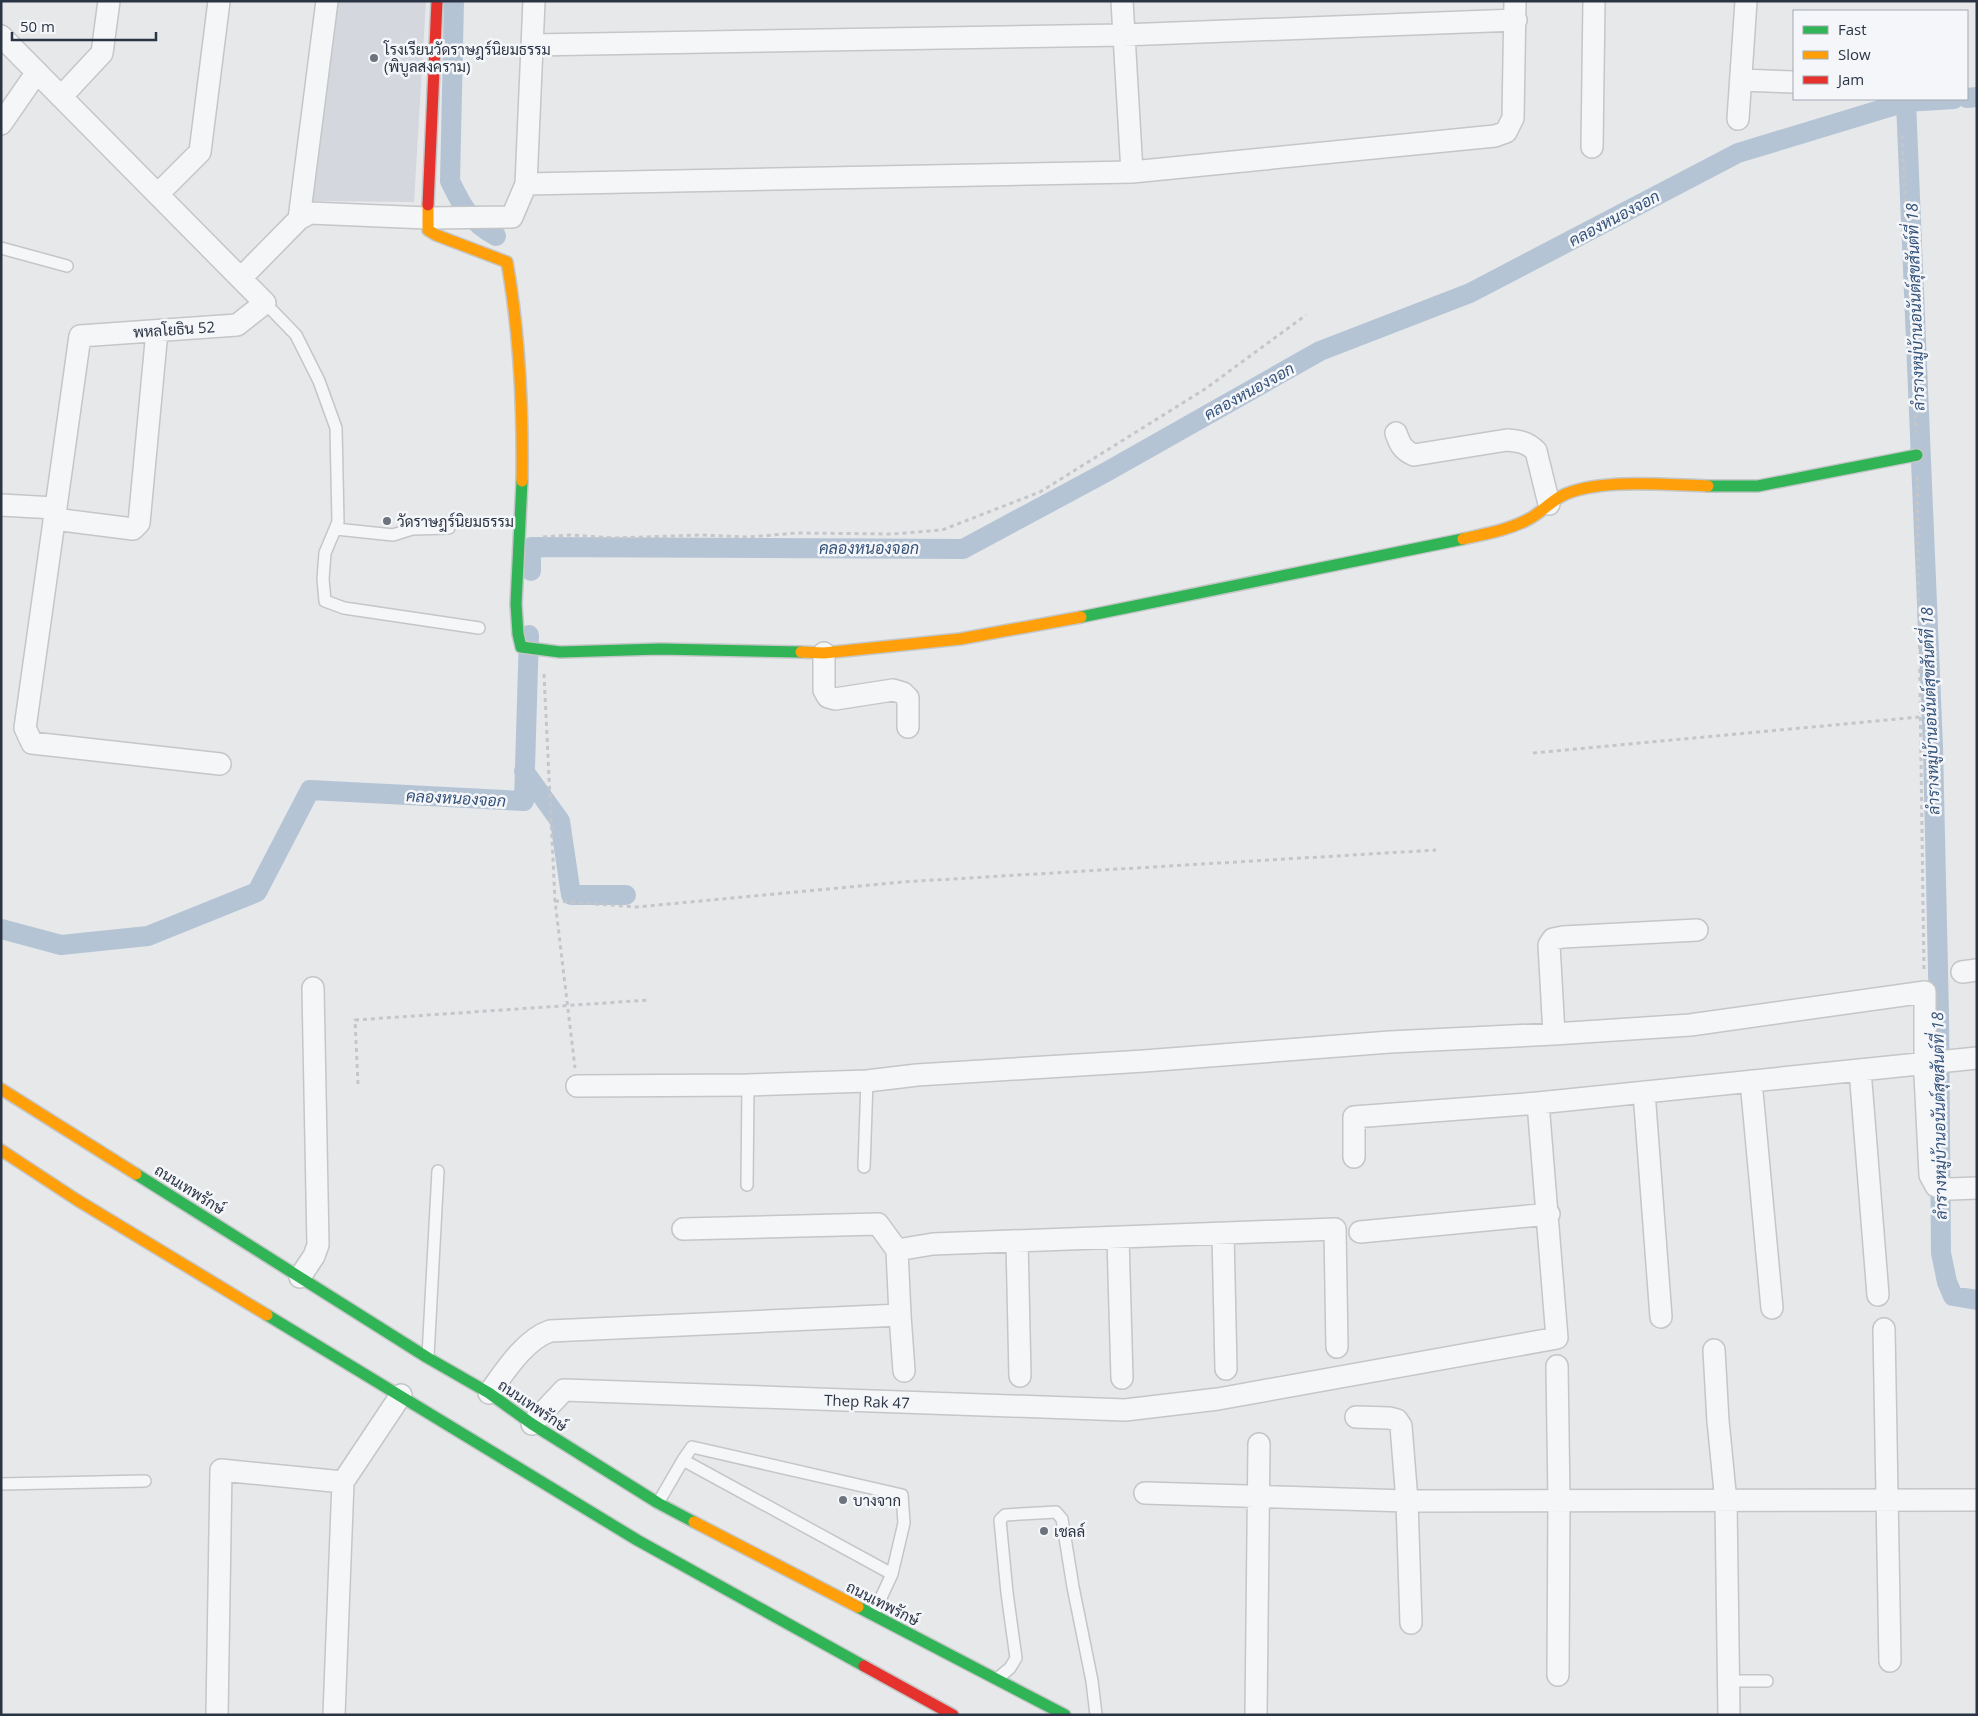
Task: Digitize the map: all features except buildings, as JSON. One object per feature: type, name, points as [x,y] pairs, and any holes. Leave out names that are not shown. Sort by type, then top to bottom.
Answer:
[{"type":"main road","points":[[437,1],[432,217],[428,230],[436,235],[507,262],[513,296],[522,390],[521,538],[517,619],[517,635],[521,647],[560,652],[660,648],[824,653],[960,639],[1298,574],[1482,536],[1515,526],[1531,518],[1549,504],[1575,490],[1587,487],[1606,485],[1758,486],[1917,455]]},
{"type":"main road","name":"ถนนเทพรักษ์","points":[[1,1089],[428,1358],[489,1393],[532,1424],[658,1503],[1065,1715]]},
{"type":"main road","points":[[1,1150],[77,1200],[637,1540],[952,1715]]},
{"type":"street","points":[[61,97],[102,53],[109,1]]},
{"type":"street","points":[[158,194],[200,152],[219,1]]},
{"type":"street","points":[[299,219],[327,1]]},
{"type":"street","points":[[241,278],[299,219],[310,213],[432,217],[512,217],[526,184],[534,1]]},
{"type":"street","points":[[1122,1],[1132,172]]},
{"type":"street","points":[[1592,147],[1594,1]]},
{"type":"street","points":[[1738,119],[1746,1]]},
{"type":"street","points":[[526,184],[1132,172],[1495,136],[1506,132],[1513,118],[1516,11],[1123,35],[532,46]]},
{"type":"street","points":[[1,36],[265,303]]},
{"type":"street","points":[[1,124],[37,72]]},
{"type":"street","points":[[1741,80],[1793,82]]},
{"type":"street","name":"พหลโยธิน 52","points":[[55,513],[80,336],[237,325],[265,303]]},
{"type":"street","points":[[1,505],[133,528],[137,527],[142,499],[157,331]]},
{"type":"street","points":[[1396,433],[1401,446],[1414,455],[1507,440],[1530,445],[1536,451],[1549,504]]},
{"type":"street","points":[[55,513],[25,728],[32,743],[220,764]]},
{"type":"street","points":[[824,653],[824,690],[828,697],[835,699],[893,690],[903,693],[908,698],[908,727]]},
{"type":"street","points":[[1554,1034],[1550,946],[1553,939],[1697,930]]},
{"type":"street","points":[[300,1277],[314,1256],[318,1245],[314,988]]},
{"type":"street","points":[[577,1086],[748,1085],[867,1081],[917,1075],[1144,1061],[1390,1042],[1690,1025],[1925,992],[1936,1063],[1928,1158],[1930,1175],[1943,1187],[1977,1188]]},
{"type":"street","points":[[1354,1157],[1354,1117],[1538,1103],[1977,1058]]},
{"type":"street","points":[[1860,1070],[1878,1295]]},
{"type":"street","points":[[1751,1081],[1772,1308]]},
{"type":"street","points":[[1644,1092],[1661,1317]]},
{"type":"street","points":[[1360,1232],[1549,1214],[1538,1103]]},
{"type":"street","name":"Thep Rak 47","points":[[532,1424],[564,1390],[1125,1410],[1218,1399],[1557,1338],[1549,1214]]},
{"type":"street","points":[[683,1229],[878,1224],[897,1250],[904,1371]]},
{"type":"street","points":[[897,1250],[933,1244],[1335,1229],[1337,1346]]},
{"type":"street","points":[[1223,1234],[1226,1369]]},
{"type":"street","points":[[1118,1238],[1122,1378]]},
{"type":"street","points":[[1017,1241],[1020,1376]]},
{"type":"street","points":[[489,1393],[516,1357],[540,1336],[550,1331],[900,1315]]},
{"type":"street","points":[[1884,1329],[1890,1661]]},
{"type":"street","points":[[1714,1350],[1718,1421],[1726,1502],[1730,1715]]},
{"type":"street","points":[[1557,1366],[1559,1500],[1558,1675]]},
{"type":"street","points":[[334,1715],[343,1482],[401,1395]]},
{"type":"street","points":[[1356,1417],[1389,1418],[1398,1420],[1401,1426],[1407,1501],[1411,1623]]},
{"type":"street","points":[[1256,1715],[1260,1496],[1259,1444]]},
{"type":"street","points":[[217,1715],[221,1470],[343,1482]]},
{"type":"street","points":[[1145,1493],[1407,1501],[1726,1502],[1977,1500]]},
{"type":"lane","points":[[1,248],[66,266]]},
{"type":"lane","points":[[265,303],[296,335],[319,381],[336,428],[338,511],[336,529],[325,553],[323,579],[325,601],[344,608],[480,628]]},
{"type":"lane","points":[[336,529],[393,534],[412,528],[449,528]]},
{"type":"lane","points":[[864,1167],[867,1081]]},
{"type":"lane","points":[[747,1185],[748,1085]]},
{"type":"lane","points":[[428,1358],[438,1171]]},
{"type":"lane","points":[[658,1503],[692,1447],[902,1494],[904,1523],[892,1574],[872,1615]]},
{"type":"lane","points":[[683,1460],[892,1574]]},
{"type":"lane","points":[[1,1484],[145,1481]]},
{"type":"lane","points":[[997,1679],[1010,1668],[1016,1658],[1000,1520],[1005,1515],[1056,1512],[1062,1519],[1073,1587],[1092,1681],[1096,1715]]},
{"type":"lane","points":[[1729,1681],[1767,1681]]},
{"type":"path","points":[[1902,135],[1917,455],[1919,717],[1925,992]]},
{"type":"path","points":[[521,538],[570,536],[615,538],[701,535],[749,537],[796,533],[893,534],[942,530],[1040,492],[1204,389],[1306,315]]},
{"type":"path","points":[[543,651],[554,901],[577,1086]]},
{"type":"path","points":[[1533,753],[1919,717]]},
{"type":"path","points":[[554,901],[637,907],[902,882],[1436,850]]},
{"type":"path","points":[[358,1084],[355,1020],[567,1004],[650,1000]]},
{"type":"shaded area","name":"โรงเรียนวัดราษฎร์นิยมธรรม (พิบูลสงคราม)","points":[[333,1],[426,1],[414,202],[305,201]]},
{"type":"waterway","points":[[454,1],[450,181],[473,219],[496,236]]},
{"type":"waterway","name":"คลองหนองจอก","points":[[1968,98],[1977,97]]},
{"type":"waterway","name":"คลองหนองจอก","points":[[531,571],[531,547],[963,549],[1108,471],[1320,351],[1470,293],[1738,153],[1906,102],[1938,100]]},
{"type":"waterway","name":"ลำรางหมู่บ้านอนันต์สุขสันต์ที่ 18","points":[[1906,102],[1933,747],[1939,1015],[1941,1253],[1947,1282],[1953,1296],[1977,1300]]},
{"type":"waterway","name":"คลองหนองจอก","points":[[1,929],[61,945],[148,936],[257,892],[310,790],[524,801],[529,635]]},
{"type":"waterway","points":[[524,771],[560,821],[571,895],[626,895]]},
{"type":"traffic: fast","points":[[1708,486],[1758,486],[1917,455]]},
{"type":"traffic: fast","points":[[522,481],[516,604],[521,647],[560,652],[660,649],[801,652]]},
{"type":"traffic: fast","points":[[1081,617],[1463,539]]},
{"type":"traffic: fast","points":[[136,1174],[428,1358],[489,1393],[532,1424],[658,1503],[694,1522]]},
{"type":"traffic: fast","points":[[267,1315],[637,1540],[864,1666]]},
{"type":"traffic: fast","points":[[858,1607],[1065,1715]]},
{"type":"traffic: slow","points":[[428,205],[428,230],[436,235],[507,262],[520,371],[522,481]]},
{"type":"traffic: slow","points":[[1463,539],[1521,523],[1534,516],[1559,497],[1586,488],[1620,484],[1708,486]]},
{"type":"traffic: slow","points":[[801,652],[824,653],[960,639],[1081,617]]},
{"type":"traffic: slow","points":[[1,1089],[136,1174]]},
{"type":"traffic: slow","points":[[1,1150],[77,1200],[267,1315]]},
{"type":"traffic: slow","points":[[694,1522],[858,1607]]},
{"type":"traffic: jam","points":[[428,205],[437,1]]},
{"type":"traffic: jam","points":[[864,1666],[953,1715]]},
{"type":"place","name":"โรงเรียนวัดราษฎร์นิยมธรรม (พิบูลสงคราม)","points":[[374,58]]},
{"type":"place","name":"วัดราษฎร์นิยมธรรม","points":[[387,521]]},
{"type":"place","name":"บางจาก","points":[[843,1500]]},
{"type":"place","name":"เชลล์","points":[[1044,1531]]}]
